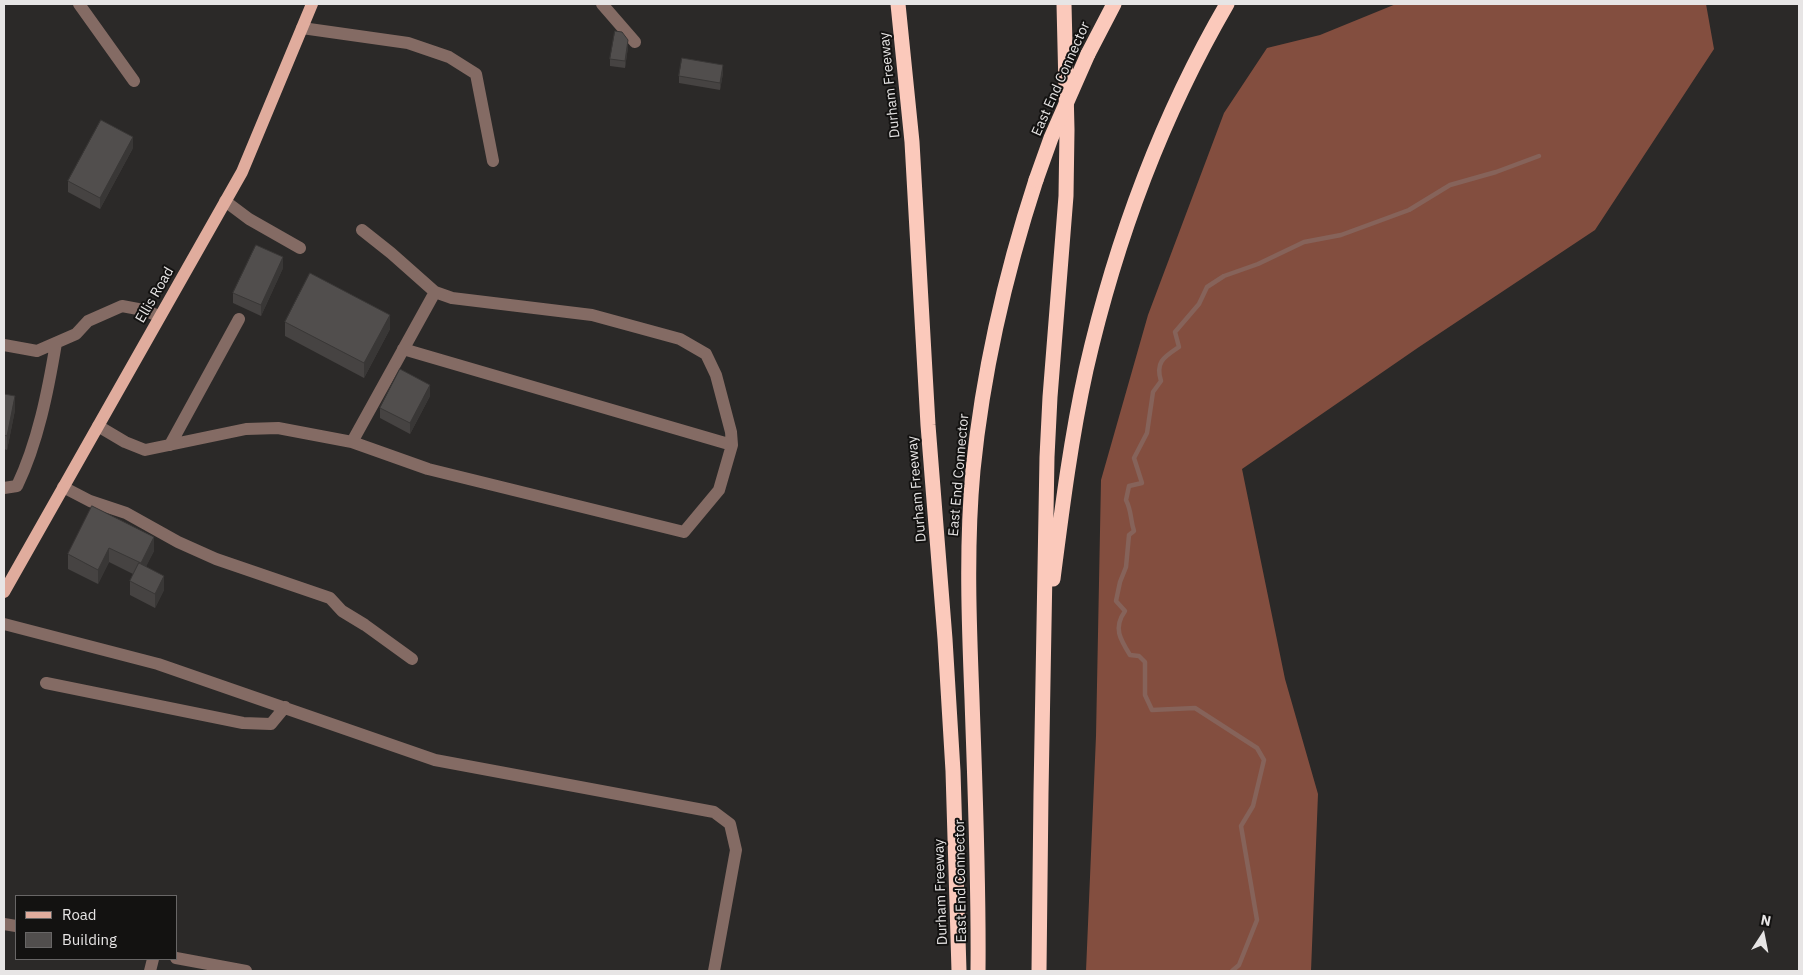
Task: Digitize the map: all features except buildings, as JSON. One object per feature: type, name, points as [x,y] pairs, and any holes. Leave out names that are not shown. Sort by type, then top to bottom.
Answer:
[{"type":"highway","name":"Durham Freeway","points":[[898,4],[912,142],[928,425],[945,639],[953,771],[959,971]]},
{"type":"highway","points":[[1039,971],[1047,457],[1066,196],[1067,130],[1064,4]]},
{"type":"highway","name":"East End Connector","points":[[978,971],[970,608],[970,522],[979,420],[996,322],[1020,229],[1051,138],[1088,54],[1114,4]]},
{"type":"highway","points":[[1043,660],[1067,472],[1078,409],[1098,322],[1122,242],[1147,172],[1181,93],[1227,4]]},
{"type":"main road","name":"Ellis Road","points":[[4,592],[242,172],[312,4]]},
{"type":"lane","points":[[79,4],[134,81]]},
{"type":"lane","points":[[602,4],[635,42]]},
{"type":"lane","points":[[302,28],[408,43],[449,57],[476,74],[493,161]]},
{"type":"lane","points":[[225,200],[249,220],[300,248]]},
{"type":"lane","points":[[98,426],[125,442],[144,450],[246,429],[278,428],[352,442],[428,469],[684,532],[719,490],[732,445],[731,432],[716,375],[706,354],[680,339],[592,315],[452,298],[435,292],[362,230]]},
{"type":"lane","points":[[352,442],[435,292]]},
{"type":"lane","points":[[4,344],[37,351],[76,334],[88,322],[122,306],[160,316]]},
{"type":"lane","points":[[170,445],[239,319]]},
{"type":"lane","points":[[4,488],[17,486],[28,463],[43,408],[56,343]]},
{"type":"lane","points":[[403,349],[732,445]]},
{"type":"lane","points":[[63,487],[90,501],[126,513],[178,542],[216,559],[330,598],[342,611],[412,659]]},
{"type":"lane","points":[[4,624],[158,664],[434,760],[714,812],[730,824],[736,850],[714,971]]},
{"type":"lane","points":[[46,683],[243,723],[271,724],[285,708]]},
{"type":"lane","points":[[178,958],[246,971]]},
{"type":"shaded area","points":[[1396,4],[1706,4],[1714,49],[1595,230],[1419,347],[1242,469],[1285,679],[1318,794],[1311,971],[1086,971],[1096,736],[1101,480],[1148,315],[1224,113],[1267,48],[1320,35]]},
{"type":"waterway","points":[[1232,971],[1239,965],[1257,920],[1241,826],[1253,806],[1264,760],[1257,748],[1195,708],[1152,710],[1145,695],[1145,662],[1139,656],[1130,655],[1119,633],[1119,623],[1125,611],[1116,601],[1120,582],[1126,567],[1129,535],[1134,531],[1126,500],[1129,486],[1142,483],[1134,458],[1147,433],[1153,392],[1161,381],[1159,374],[1160,365],[1165,357],[1179,347],[1175,332],[1199,304],[1207,287],[1224,276],[1258,264],[1304,242],[1341,235],[1409,210],[1450,185],[1496,172],[1539,156]]}]
